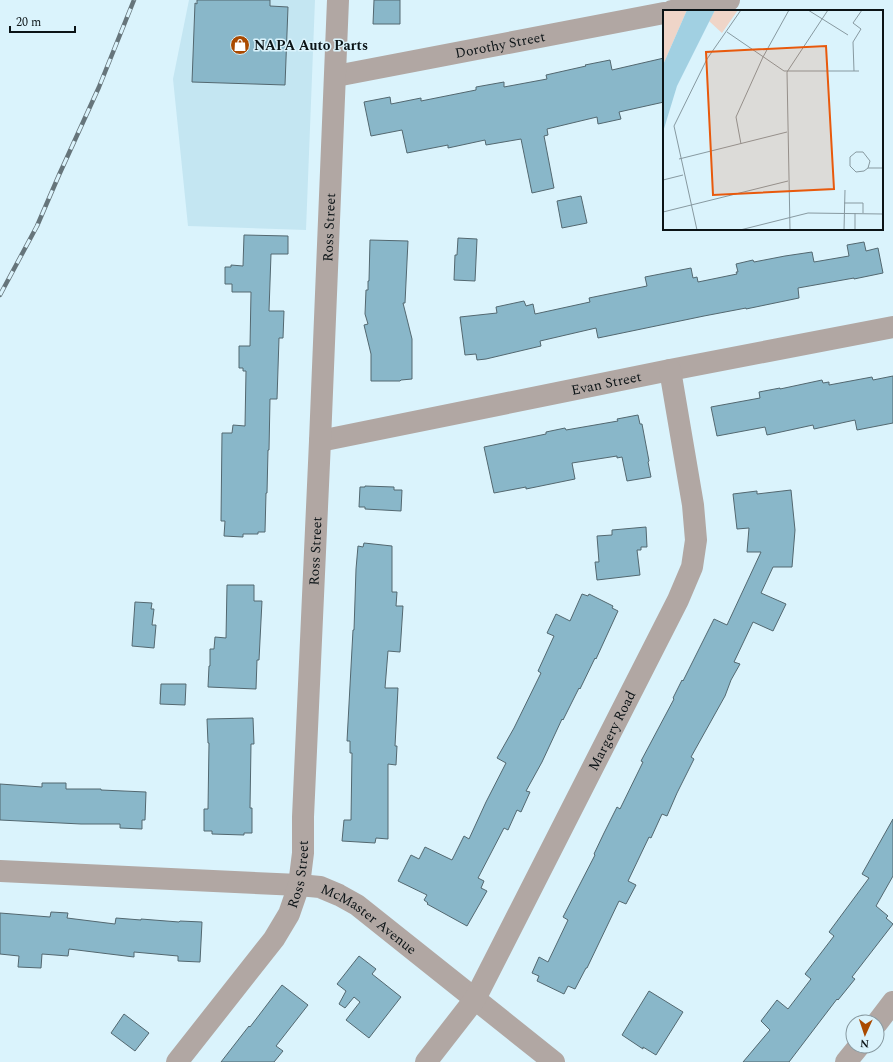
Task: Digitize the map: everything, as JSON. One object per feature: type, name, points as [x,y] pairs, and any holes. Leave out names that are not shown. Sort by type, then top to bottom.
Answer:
[{"type":"street","name":"Ross Street","points":[[177,1062],[274,939],[289,914],[299,885],[303,853],[338,0]]},
{"type":"street","points":[[677,10],[729,0]]},
{"type":"street","name":"Dorothy Street","points":[[336,76],[663,13]]},
{"type":"street","name":"Evan Street","points":[[320,441],[670,370],[893,327]]},
{"type":"street","name":"Margery Road","points":[[426,1062],[475,999],[678,600],[692,567],[696,540],[693,505],[670,370]]},
{"type":"street","name":"McMaster Avenue","points":[[0,871],[320,887],[339,895],[356,905],[554,1062]]},
{"type":"street","points":[[884,1014],[893,1002]]},
{"type":"street","points":[[846,1062],[852,1054]]},
{"type":"shaded area","points":[[189,0],[315,0],[306,230],[188,226],[173,79]]},
{"type":"building","name":"NAPA Auto Parts","points":[[197,0],[270,0],[270,6],[288,7],[285,85],[192,82],[195,3],[197,4]]},
{"type":"building","points":[[374,0],[400,0],[400,24],[373,24]]},
{"type":"building","points":[[663,58],[663,102],[619,112],[621,119],[598,124],[597,117],[547,129],[548,135],[544,136],[554,188],[532,193],[521,139],[486,145],[485,140],[448,148],[448,145],[407,153],[402,130],[371,136],[364,102],[390,97],[391,104],[421,98],[421,101],[476,90],[476,87],[504,82],[504,87],[547,79],[546,75],[610,60],[612,70]]},
{"type":"building","points":[[581,196],[587,223],[562,228],[557,201]]},
{"type":"building","points":[[244,235],[288,236],[288,254],[271,254],[269,311],[284,311],[283,338],[279,338],[277,399],[270,399],[265,532],[258,532],[258,534],[243,534],[243,537],[224,536],[225,521],[221,521],[222,433],[232,433],[233,425],[245,426],[246,371],[243,371],[243,368],[239,368],[239,346],[250,346],[251,292],[232,292],[232,284],[225,284],[225,267],[231,267],[231,265],[243,266]]},
{"type":"building","points":[[458,238],[477,239],[475,281],[454,280],[455,255],[457,255]]},
{"type":"building","points":[[370,240],[408,241],[405,303],[403,303],[412,339],[412,379],[400,381],[371,381],[371,354],[364,325],[368,324],[365,314],[366,290],[368,290],[369,281]]},
{"type":"building","points":[[864,242],[866,251],[878,248],[883,273],[798,288],[799,298],[746,309],[704,316],[598,338],[596,328],[540,341],[541,346],[486,359],[477,360],[476,354],[465,355],[460,317],[497,313],[496,307],[524,301],[526,306],[533,304],[535,314],[590,302],[589,298],[647,286],[645,277],[691,268],[693,278],[697,277],[698,282],[737,274],[736,264],[753,260],[754,262],[812,252],[814,262],[849,256],[847,245]]},
{"type":"building","points":[[893,376],[893,423],[857,430],[855,420],[814,429],[813,425],[767,435],[765,427],[717,436],[711,407],[760,398],[759,392],[822,380],[823,383],[829,382],[829,385],[872,377],[873,380]]},
{"type":"building","points":[[638,415],[640,424],[642,424],[651,477],[627,481],[622,457],[617,458],[617,456],[572,463],[575,479],[526,489],[526,487],[494,493],[484,447],[546,434],[546,432],[565,428],[566,430],[618,421],[617,419]]},
{"type":"building","points":[[360,487],[394,487],[394,490],[402,490],[401,511],[365,509],[365,507],[359,507]]},
{"type":"building","points":[[791,490],[795,530],[792,567],[773,567],[761,593],[786,604],[773,631],[753,622],[734,662],[740,664],[731,680],[725,696],[691,757],[694,759],[667,816],[662,814],[628,881],[636,885],[626,904],[619,901],[587,968],[575,989],[568,986],[564,994],[537,981],[539,976],[532,973],[539,957],[548,962],[568,920],[563,917],[595,855],[594,854],[617,807],[620,809],[643,762],[641,761],[674,699],[673,698],[682,680],[683,681],[714,619],[727,625],[761,552],[747,552],[749,528],[737,529],[733,494],[757,491],[757,494]]},
{"type":"building","points":[[646,527],[647,547],[641,547],[641,550],[637,550],[640,575],[597,580],[595,562],[599,562],[597,536],[612,535],[612,530]]},
{"type":"building","points":[[364,543],[392,546],[392,592],[397,592],[396,606],[403,606],[400,652],[388,651],[385,688],[398,688],[395,746],[397,746],[396,765],[388,764],[388,839],[376,838],[375,843],[342,841],[344,820],[351,820],[352,753],[350,753],[350,741],[347,741],[356,569],[358,546],[363,547]]},
{"type":"building","points":[[227,585],[254,585],[254,601],[262,601],[256,689],[208,687],[210,649],[214,649],[215,637],[226,638]]},
{"type":"building","points":[[582,594],[588,596],[589,594],[613,606],[612,608],[618,611],[596,659],[595,658],[563,720],[562,719],[542,762],[526,791],[530,792],[521,812],[517,810],[508,830],[504,828],[478,878],[484,881],[481,888],[487,891],[467,926],[427,904],[428,903],[424,900],[427,895],[398,881],[411,855],[419,859],[425,847],[452,860],[464,836],[469,839],[506,763],[497,758],[514,728],[541,673],[538,671],[554,636],[547,633],[556,614],[570,621]]},
{"type":"building","points":[[135,602],[152,603],[151,609],[154,609],[152,625],[156,625],[154,648],[132,646]]},
{"type":"building","points":[[161,684],[186,684],[185,705],[160,704]]},
{"type":"building","points":[[253,718],[254,744],[251,744],[250,808],[252,808],[252,833],[244,833],[244,835],[212,834],[212,831],[204,831],[204,809],[208,809],[209,743],[207,719]]},
{"type":"building","points":[[42,783],[66,783],[66,789],[101,789],[146,792],[145,820],[142,820],[142,829],[120,828],[120,824],[81,824],[0,820],[0,784],[42,787]]},
{"type":"building","points":[[893,819],[893,876],[876,906],[888,916],[886,918],[893,924],[852,977],[855,979],[838,1000],[837,999],[789,1062],[743,1062],[770,1030],[761,1021],[777,1000],[788,1009],[811,979],[805,974],[834,936],[829,932],[869,878],[862,874]]},
{"type":"building","points":[[51,912],[68,913],[67,918],[115,924],[116,918],[202,922],[200,962],[178,961],[178,956],[134,952],[134,957],[69,949],[68,956],[42,954],[41,968],[18,967],[19,956],[0,954],[0,913],[50,917]]},
{"type":"building","points":[[359,956],[376,969],[372,974],[401,997],[369,1038],[346,1020],[360,1002],[354,997],[345,1008],[339,1004],[346,991],[337,984]]},
{"type":"building","points":[[282,985],[308,1005],[276,1046],[283,1051],[274,1062],[221,1062],[249,1026],[250,1027]]},
{"type":"building","points":[[649,991],[683,1012],[656,1055],[643,1047],[643,1049],[622,1035]]},
{"type":"building","points":[[124,1014],[149,1033],[135,1051],[111,1033]]},
{"type":"railway","points":[[0,295],[37,226],[99,87],[134,0]]},
{"type":"place","name":"NAPA Auto Parts","points":[[240,45]]}]
